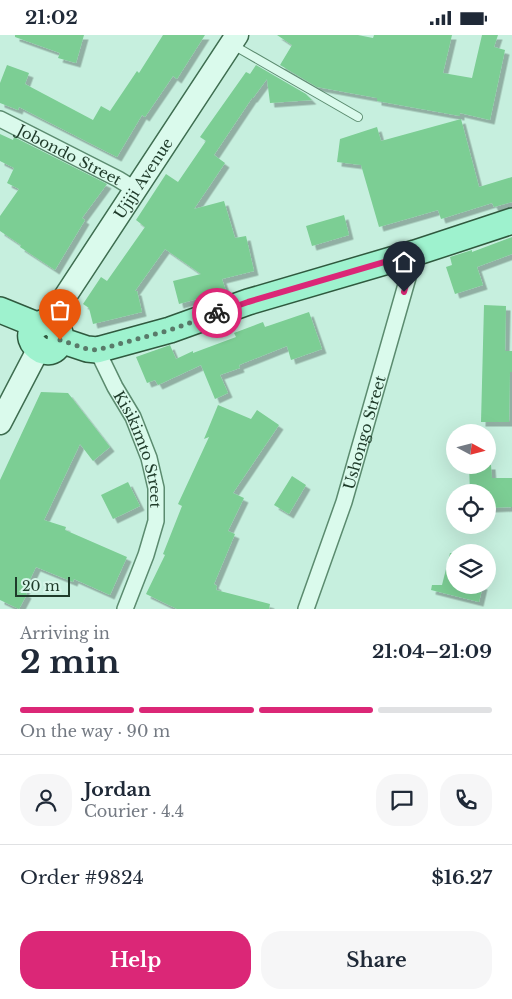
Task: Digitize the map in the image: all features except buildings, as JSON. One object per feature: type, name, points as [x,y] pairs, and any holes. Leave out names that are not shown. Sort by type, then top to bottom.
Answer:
[{"type":"main road","name":"Ujiji Avenue","points":[[0,423],[46,334],[234,39]]},
{"type":"main road","points":[[0,310],[46,334],[87,349],[97,350],[170,330],[248,302],[415,253],[512,221]]},
{"type":"street","name":"Jobondo Street","points":[[0,119],[118,179],[136,191]]},
{"type":"street","name":"Ushongo Street","points":[[306,609],[344,503],[415,253]]},
{"type":"street","name":"Kisikimto Street","points":[[97,350],[115,387],[133,417],[149,458],[156,488],[156,521],[146,555],[125,609]]},
{"type":"lane","points":[[234,39],[358,117]]},
{"type":"way so far","points":[[60,340],[87,349],[97,350],[170,330],[217,313]]},
{"type":"route","points":[[217,313],[248,302],[415,253],[404,292]]}]
